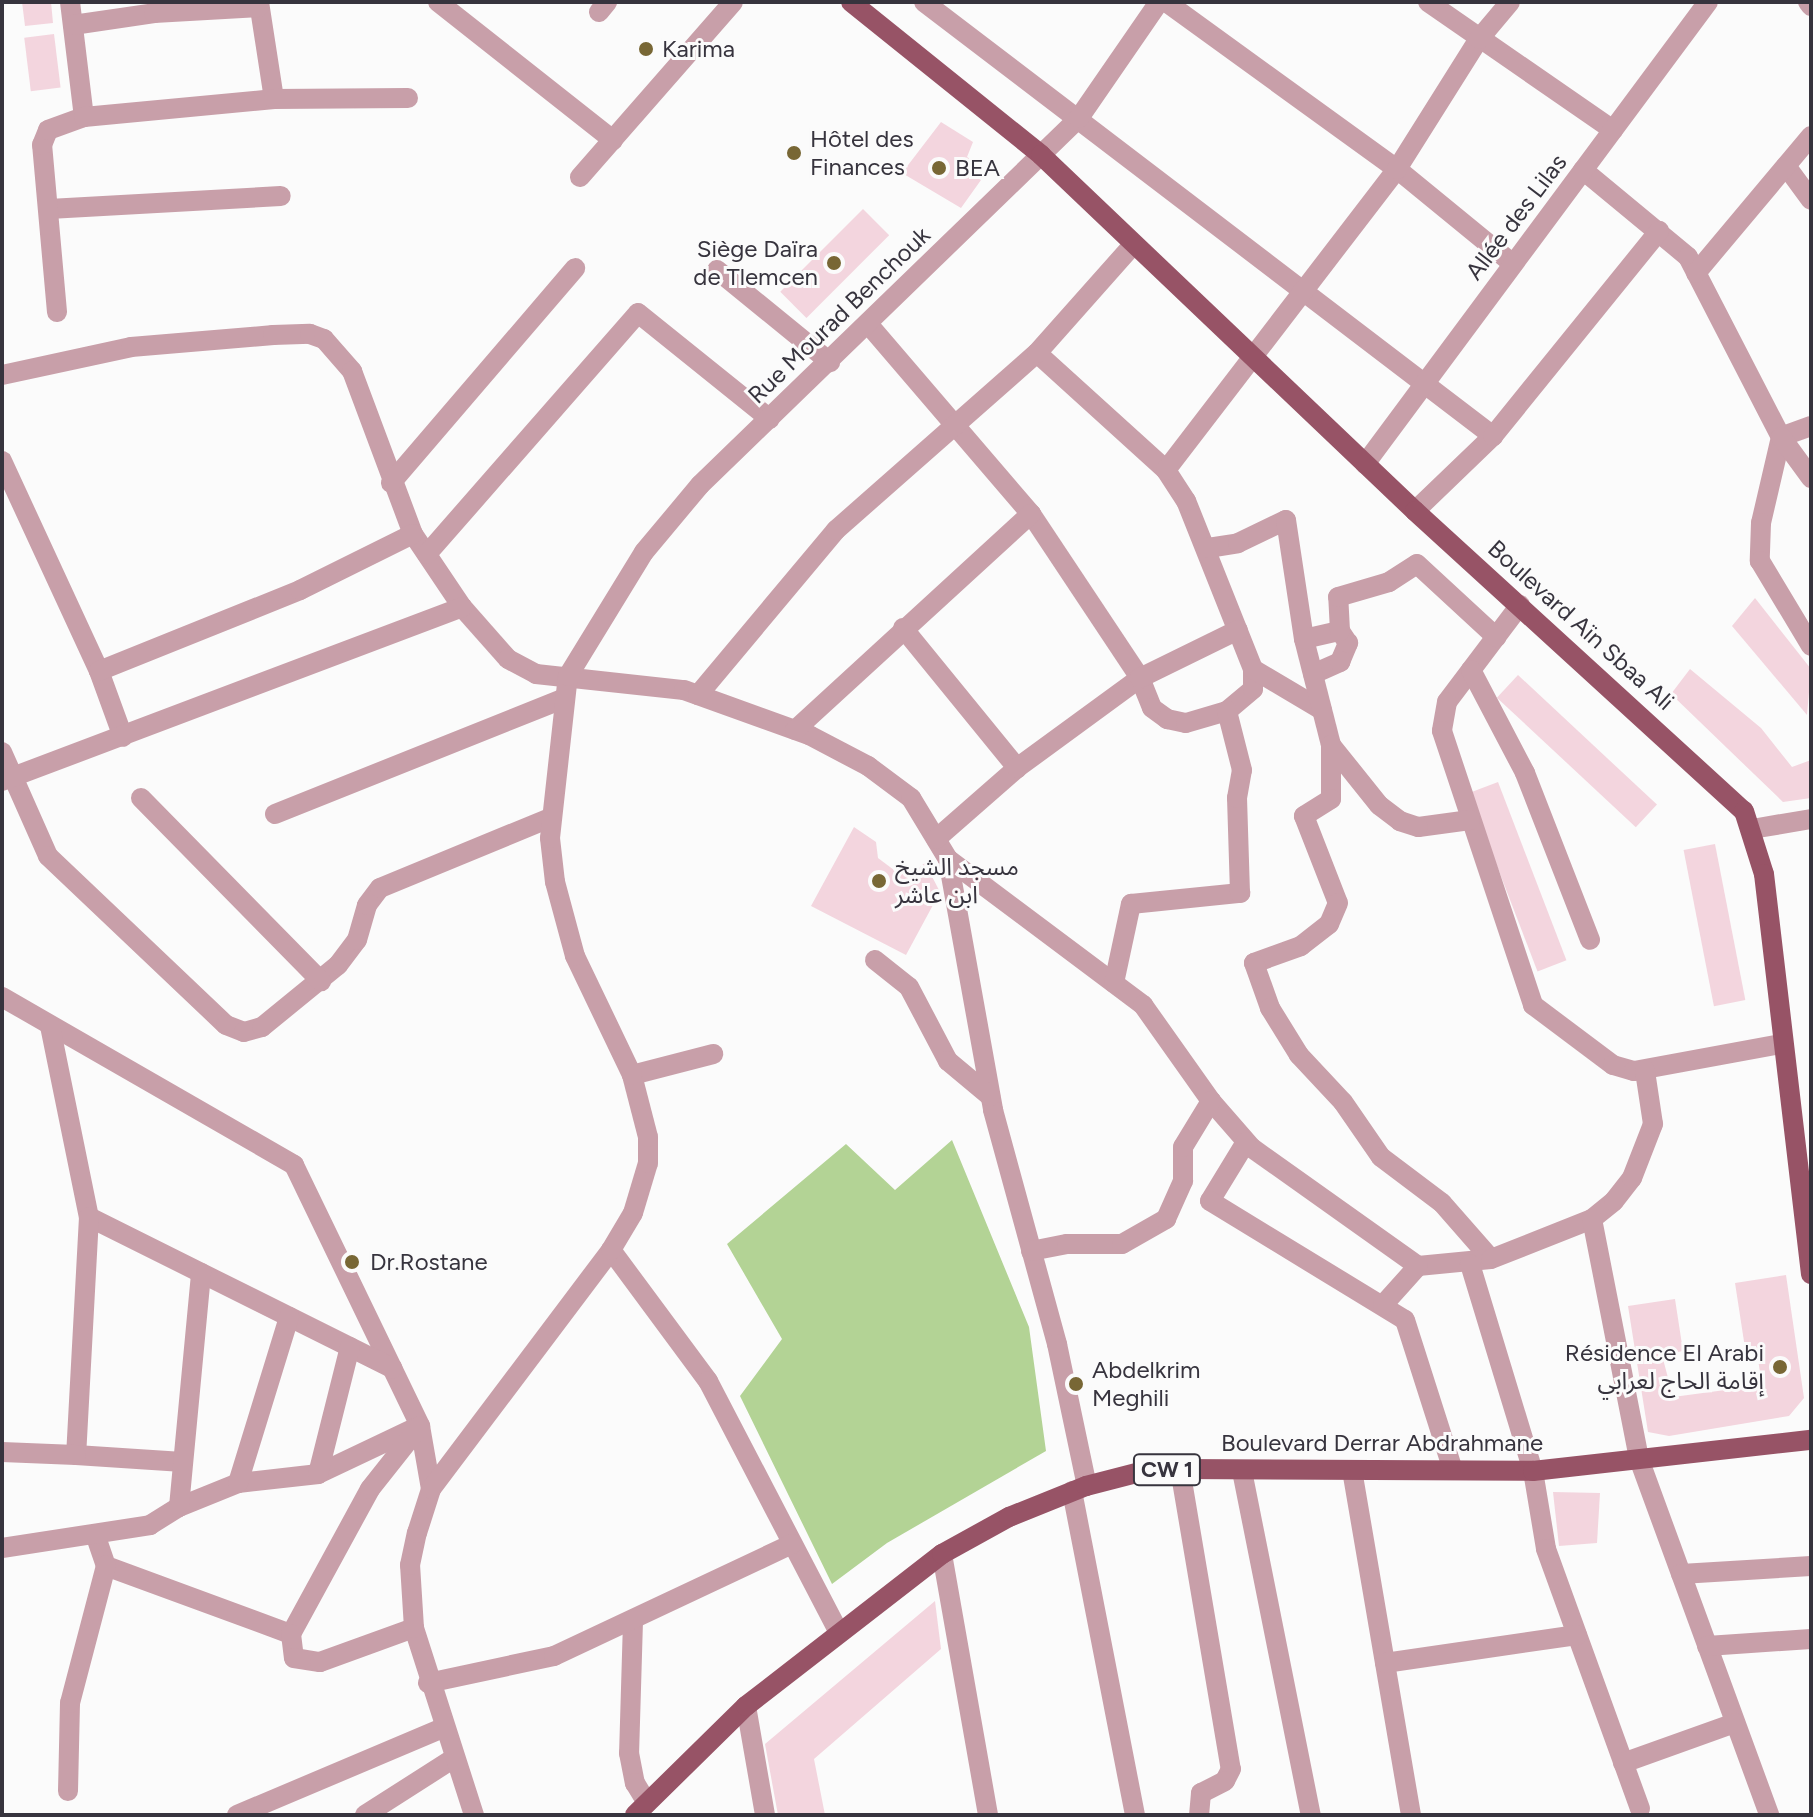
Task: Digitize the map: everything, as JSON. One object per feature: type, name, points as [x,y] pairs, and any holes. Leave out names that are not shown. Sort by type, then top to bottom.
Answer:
[{"type":"main road","name":"Boulevard Aïn Sbaa Ali","points":[[851,2],[1041,155],[1415,511],[1732,796],[1752,829],[1764,874],[1781,1044],[1811,1274]]},
{"type":"main road","name":"Boulevard Derrar Abdrahmane","points":[[641,1809],[746,1706],[838,1631],[942,1554],[1080,1488],[1140,1472],[1180,1469],[1533,1471],[1811,1440]]},
{"type":"street","points":[[70,2],[84,117]]},
{"type":"street","points":[[438,2],[613,140]]},
{"type":"street","points":[[580,177],[733,2]]},
{"type":"street","points":[[924,2],[1011,73],[1079,118],[1301,292],[1493,436]]},
{"type":"street","name":"Rue Mourad Benchouk","points":[[568,676],[644,552],[700,485],[869,325],[1079,118],[1159,2]]},
{"type":"street","points":[[1166,2],[1397,169],[1513,264]]},
{"type":"street","points":[[1428,2],[1613,130]]},
{"type":"street","points":[[1166,470],[1397,169],[1479,39],[1510,2]]},
{"type":"street","name":"Allée des Lilas","points":[[1365,464],[1708,2]]},
{"type":"street","points":[[73,25],[153,7],[259,5],[274,99]]},
{"type":"street","points":[[57,312],[42,145],[48,130],[84,117],[274,99],[408,98]]},
{"type":"street","points":[[1696,273],[1811,136]]},
{"type":"street","points":[[1786,166],[1809,201]]},
{"type":"street","points":[[1583,170],[1688,257],[1781,437],[1811,478]]},
{"type":"street","points":[[49,209],[281,196]]},
{"type":"street","points":[[1415,511],[1493,436],[1659,231]]},
{"type":"street","points":[[698,695],[836,530],[1037,353],[1133,245]]},
{"type":"street","points":[[391,483],[575,268]]},
{"type":"street","points":[[717,270],[830,362]]},
{"type":"street","points":[[427,554],[638,313],[770,419]]},
{"type":"street","points":[[869,325],[1031,514],[1140,678],[1152,708],[1167,719],[1186,723],[1227,711],[1253,689],[1253,669],[1208,548],[1166,470],[1037,353]]},
{"type":"street","points":[[2,375],[131,347],[310,334],[345,358],[413,534],[462,607],[521,668],[568,676],[624,679],[698,695],[795,730],[868,766],[911,798],[948,859],[990,1096],[1031,1251],[1080,1488],[1135,1815]]},
{"type":"street","points":[[1781,437],[1811,426]]},
{"type":"street","points":[[1781,437],[1761,523],[1760,561],[1811,646]]},
{"type":"street","points":[[2,461],[99,671],[123,737]]},
{"type":"street","points":[[795,730],[1031,514]]},
{"type":"street","points":[[1208,548],[1238,543],[1286,520],[1304,639],[1331,745],[1331,799],[1304,816],[1338,903],[1329,924],[1301,946],[1254,963],[1270,1008],[1299,1055],[1343,1102],[1381,1157],[1442,1203],[1491,1259]]},
{"type":"street","points":[[99,671],[300,590],[413,534]]},
{"type":"street","points":[[1313,674],[1340,662],[1348,643],[1340,631],[1338,597],[1389,582],[1417,564],[1496,637]]},
{"type":"street","points":[[1520,605],[1447,702],[1442,722],[1470,820],[1533,1005],[1613,1065],[1645,1071],[1781,1044]]},
{"type":"street","points":[[8,779],[462,607]]},
{"type":"street","points":[[903,628],[1017,768]]},
{"type":"street","points":[[936,839],[1017,768],[1140,678],[1238,630]]},
{"type":"street","points":[[1304,639],[1340,631]]},
{"type":"street","points":[[1253,669],[1322,710]]},
{"type":"street","points":[[1471,670],[1525,773],[1590,940]]},
{"type":"street","points":[[474,1815],[428,1683],[414,1628],[410,1565],[431,1489],[611,1250],[633,1213],[648,1163],[648,1137],[632,1075],[575,956],[555,882],[552,817],[568,676]]},
{"type":"street","points":[[275,814],[565,698]]},
{"type":"street","points":[[1114,983],[1131,904],[1240,893],[1237,798],[1242,770],[1227,711]]},
{"type":"street","points":[[1331,745],[1379,805],[1400,821],[1430,827],[1470,820]]},
{"type":"street","points":[[2,752],[8,779],[48,856],[226,1025],[256,1030],[321,981],[349,954],[367,905],[380,888],[552,817]]},
{"type":"street","points":[[141,798],[321,981]]},
{"type":"street","points":[[1752,829],[1811,819]]},
{"type":"street","points":[[948,859],[1143,1005],[1211,1101],[1246,1142],[1418,1266],[1470,1264],[1491,1259],[1592,1219],[1623,1189],[1645,1152],[1653,1124],[1645,1071]]},
{"type":"street","points":[[875,960],[909,987],[948,1061],[990,1096]]},
{"type":"street","points":[[2,997],[294,1165],[420,1426],[431,1489]]},
{"type":"street","points":[[50,1026],[89,1217],[76,1455]]},
{"type":"street","points":[[632,1075],[713,1054]]},
{"type":"street","points":[[1031,1251],[1067,1244],[1122,1244],[1166,1219],[1183,1181],[1183,1147],[1211,1101]]},
{"type":"street","points":[[1246,1142],[1210,1201],[1405,1320],[1453,1470]]},
{"type":"street","points":[[89,1217],[392,1368]]},
{"type":"street","points":[[1592,1219],[1639,1459],[1769,1815]]},
{"type":"street","points":[[611,1250],[708,1381],[838,1631]]},
{"type":"street","points":[[1470,1264],[1533,1471],[1546,1549],[1640,1809]]},
{"type":"street","points":[[1383,1305],[1418,1266]]},
{"type":"street","points":[[179,1507],[201,1273]]},
{"type":"street","points":[[238,1483],[289,1317]]},
{"type":"street","points":[[318,1474],[350,1347]]},
{"type":"street","points":[[2,1548],[150,1525],[179,1507],[238,1483],[318,1474],[420,1426]]},
{"type":"street","points":[[414,1628],[320,1662],[294,1658],[291,1634],[370,1489],[420,1426]]},
{"type":"street","points":[[2,1452],[183,1462]]},
{"type":"street","points":[[1180,1469],[1231,1769],[1225,1781],[1201,1793],[1199,1815]]},
{"type":"street","points":[[1352,1470],[1411,1815]]},
{"type":"street","points":[[1242,1471],[1311,1815]]},
{"type":"street","points":[[68,1791],[70,1703],[106,1566],[95,1534]]},
{"type":"street","points":[[428,1683],[554,1656],[792,1544]]},
{"type":"street","points":[[942,1554],[988,1815]]},
{"type":"street","points":[[106,1566],[291,1634]]},
{"type":"street","points":[[1681,1574],[1811,1566]]},
{"type":"street","points":[[633,1621],[629,1753],[641,1809]]},
{"type":"street","points":[[1385,1663],[1577,1635]]},
{"type":"street","points":[[1707,1646],[1811,1639]]},
{"type":"street","points":[[746,1706],[765,1815]]},
{"type":"street","points":[[1623,1763],[1735,1723]]},
{"type":"street","points":[[237,1815],[443,1728]]},
{"type":"street","points":[[365,1815],[454,1758]]},
{"type":"green space","points":[[952,1140],[1029,1327],[1046,1451],[887,1543],[832,1584],[740,1396],[782,1339],[727,1244],[846,1144],[895,1190]]},
{"type":"building","points":[[22,2],[51,2],[53,23],[25,26]]},
{"type":"building","points":[[54,34],[61,88],[31,91],[24,38]]},
{"type":"building","name":"BEA","points":[[941,122],[973,142],[967,157],[975,162],[969,173],[981,180],[961,208],[902,173]]},
{"type":"building","name":"Siège Daïra de Tlemcen","points":[[863,209],[889,235],[806,318],[780,292]]},
{"type":"building","points":[[1755,598],[1811,669],[1807,715],[1732,626]]},
{"type":"building","points":[[1690,669],[1761,728],[1792,767],[1811,760],[1811,798],[1783,802],[1671,694]]},
{"type":"building","points":[[1518,675],[1657,805],[1636,827],[1497,698]]},
{"type":"building","points":[[1498,782],[1566,960],[1538,971],[1469,793]]},
{"type":"building","name":"مسجد الشيخ ابن عاشر","points":[[854,827],[876,842],[878,858],[894,870],[915,870],[925,863],[940,892],[906,955],[811,906]]},
{"type":"building","points":[[1715,844],[1745,1000],[1714,1006],[1684,850]]},
{"type":"building","name":"Résidence El Arabi إقامة الحاج لعرابي","points":[[1786,1275],[1804,1398],[1789,1416],[1669,1436],[1648,1432],[1628,1306],[1675,1299],[1683,1351],[1662,1355],[1673,1397],[1755,1386],[1761,1379],[1756,1346],[1745,1348],[1735,1283]]},
{"type":"building","points":[[1553,1492],[1600,1493],[1597,1543],[1559,1546]]},
{"type":"building","points":[[935,1601],[941,1649],[814,1759],[825,1815],[778,1815],[765,1744]]},
{"type":"place","name":"Karima","points":[[646,49]]},
{"type":"place","name":"Hôtel des Finances","points":[[794,153]]},
{"type":"place","name":"BEA","points":[[939,168]]},
{"type":"place","name":"Siège Daïra de Tlemcen","points":[[834,263]]},
{"type":"place","name":"مسجد الشيخ ابن عاشر","points":[[879,881]]},
{"type":"place","name":"Dr.Rostane","points":[[352,1262]]},
{"type":"place","name":"Résidence El Arabi إقامة الحاج لعرابي","points":[[1780,1367]]},
{"type":"place","name":"Abdelkrim Meghili","points":[[1076,1384]]}]
